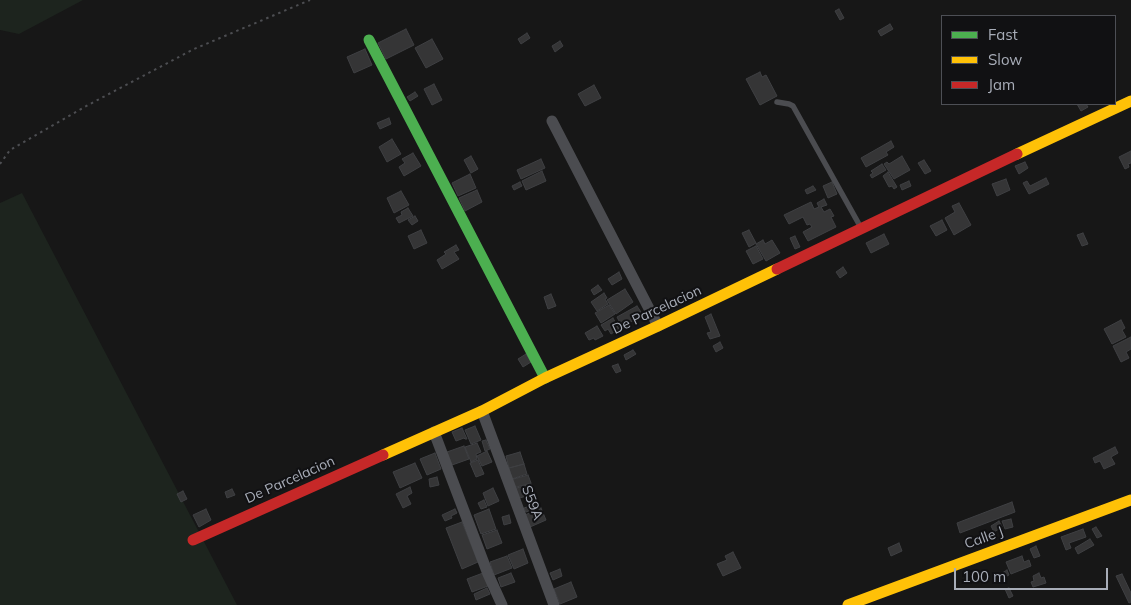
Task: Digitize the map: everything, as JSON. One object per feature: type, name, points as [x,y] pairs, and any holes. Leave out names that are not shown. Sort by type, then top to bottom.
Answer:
[{"type":"street","points":[[369,40],[546,378]]},
{"type":"street","name":"De Parcelacion","points":[[193,540],[482,411],[546,378],[1131,101]]},
{"type":"street","points":[[552,121],[658,326]]},
{"type":"street","name":"S59A","points":[[482,411],[554,605]]},
{"type":"street","points":[[434,432],[488,574],[502,605]]},
{"type":"street","name":"Calle J","points":[[848,605],[1131,500]]},
{"type":"lane","points":[[777,102],[794,106],[862,228]]},
{"type":"path","points":[[0,164],[10,150],[90,104],[194,49],[310,0]]},
{"type":"shaded area","points":[[0,0],[83,0],[19,34],[0,30]]},
{"type":"shaded area","points":[[22,193],[237,605],[0,605],[0,203]]},
{"type":"building","points":[[839,9],[844,18],[840,20],[835,11]]},
{"type":"building","points":[[890,24],[893,29],[881,36],[878,31]]},
{"type":"building","points":[[406,29],[414,45],[386,59],[378,43]]},
{"type":"building","points":[[527,33],[530,38],[521,44],[518,39]]},
{"type":"building","points":[[432,39],[443,59],[426,68],[415,48]]},
{"type":"building","points":[[560,41],[563,46],[555,52],[552,46]]},
{"type":"building","points":[[365,49],[372,65],[354,73],[347,57]]},
{"type":"building","points":[[760,72],[762,77],[766,75],[777,96],[760,105],[746,79]]},
{"type":"building","points":[[434,84],[442,100],[432,105],[424,89]]},
{"type":"building","points":[[594,85],[601,98],[585,106],[578,94]]},
{"type":"building","points":[[415,92],[418,96],[410,101],[407,97]]},
{"type":"building","points":[[1078,105],[1087,105],[1088,107],[1081,111]]},
{"type":"building","points":[[389,118],[391,124],[380,129],[377,123]]},
{"type":"building","points":[[392,139],[401,154],[387,162],[379,147]]},
{"type":"building","points":[[891,141],[894,147],[886,152],[888,155],[866,167],[861,158]]},
{"type":"building","points":[[1131,151],[1131,163],[1125,169],[1119,157]]},
{"type":"building","points":[[413,153],[421,166],[404,176],[399,167],[405,163],[402,159]]},
{"type":"building","points":[[471,156],[478,169],[471,173],[464,160]]},
{"type":"building","points":[[902,156],[910,170],[894,179],[884,164],[887,162],[889,164]]},
{"type":"building","points":[[541,159],[545,168],[521,179],[517,170]]},
{"type":"building","points":[[924,160],[931,171],[925,174],[918,163]]},
{"type":"building","points":[[1025,162],[1028,168],[1019,174],[1015,166]]},
{"type":"building","points":[[882,164],[886,170],[872,178],[870,175],[873,173],[871,171]]},
{"type":"building","points":[[542,171],[546,181],[526,190],[522,181]]},
{"type":"building","points":[[888,172],[897,187],[894,189],[892,186],[889,187],[883,176]]},
{"type":"building","points":[[470,174],[476,188],[458,196],[452,183]]},
{"type":"building","points":[[1046,178],[1049,184],[1029,194],[1023,183],[1027,181],[1030,186]]},
{"type":"building","points":[[1006,179],[1010,190],[997,196],[992,184]]},
{"type":"building","points":[[909,181],[911,186],[902,190],[900,185]]},
{"type":"building","points":[[520,182],[522,186],[514,190],[512,186]]},
{"type":"building","points":[[832,182],[837,194],[828,198],[823,186]]},
{"type":"building","points":[[813,186],[816,190],[807,194],[805,190]]},
{"type":"building","points":[[477,190],[482,202],[465,211],[459,198]]},
{"type":"building","points":[[401,191],[409,205],[394,213],[387,198]]},
{"type":"building","points":[[824,199],[827,205],[821,207],[824,212],[830,209],[834,216],[831,217],[836,227],[808,241],[803,232],[812,227],[810,224],[807,225],[803,217],[789,224],[784,215],[811,202],[814,209],[819,207],[817,203]]},
{"type":"building","points":[[959,203],[971,225],[954,235],[945,218],[955,212],[952,206]]},
{"type":"building","points":[[408,208],[413,216],[399,223],[396,218],[402,215],[401,212]]},
{"type":"building","points":[[415,216],[418,221],[412,225],[408,220]]},
{"type":"building","points":[[942,220],[947,230],[936,236],[930,226]]},
{"type":"building","points":[[421,230],[427,243],[414,249],[408,236]]},
{"type":"building","points":[[749,230],[756,243],[749,247],[742,233]]},
{"type":"building","points":[[1083,233],[1088,244],[1082,246],[1077,235]]},
{"type":"building","points":[[884,234],[889,244],[871,253],[866,243]]},
{"type":"building","points":[[795,236],[800,247],[795,249],[790,238]]},
{"type":"building","points":[[763,240],[765,244],[772,240],[780,253],[766,261],[756,244]]},
{"type":"building","points":[[456,245],[459,250],[454,252],[459,259],[442,269],[437,260],[446,254],[444,252]]},
{"type":"building","points":[[756,246],[763,259],[753,264],[746,251]]},
{"type":"building","points":[[843,267],[847,273],[840,278],[836,272]]},
{"type":"building","points":[[619,272],[622,279],[612,285],[608,279]]},
{"type":"building","points":[[598,285],[602,290],[594,295],[591,290]]},
{"type":"building","points":[[625,289],[633,302],[616,314],[607,300]]},
{"type":"building","points":[[604,293],[608,304],[597,311],[591,302]]},
{"type":"building","points":[[551,294],[556,306],[548,309],[544,297]]},
{"type":"building","points":[[609,305],[615,314],[601,323],[595,313]]},
{"type":"building","points":[[637,306],[643,315],[622,327],[617,317]]},
{"type":"building","points":[[711,314],[720,336],[710,339],[707,333],[711,332],[705,317]]},
{"type":"building","points":[[613,318],[619,329],[611,334],[608,329],[605,331],[601,325]]},
{"type":"building","points":[[1121,320],[1125,328],[1122,330],[1126,337],[1112,344],[1104,329]]},
{"type":"building","points":[[597,326],[603,336],[595,340],[594,338],[589,340],[585,333]]},
{"type":"building","points":[[1131,337],[1131,349],[1126,352],[1129,358],[1121,362],[1113,346]]},
{"type":"building","points":[[720,342],[723,348],[716,352],[713,346]]},
{"type":"building","points":[[633,350],[636,354],[626,360],[624,355]]},
{"type":"building","points":[[526,354],[531,362],[523,367],[518,359]]},
{"type":"building","points":[[618,364],[621,371],[616,373],[612,366]]},
{"type":"building","points":[[475,426],[481,440],[471,444],[465,430]]},
{"type":"building","points":[[462,428],[467,439],[464,438],[456,441],[452,432]]},
{"type":"building","points":[[486,440],[490,449],[485,451],[482,441]]},
{"type":"building","points":[[477,443],[481,452],[476,454],[477,459],[471,462],[465,447]]},
{"type":"building","points":[[464,446],[469,459],[452,465],[447,452]]},
{"type":"building","points":[[1115,447],[1118,453],[1111,457],[1115,464],[1104,469],[1100,461],[1095,463],[1093,458]]},
{"type":"building","points":[[487,451],[492,462],[482,466],[477,456]]},
{"type":"building","points":[[520,452],[524,464],[509,468],[506,456]]},
{"type":"building","points":[[435,453],[441,469],[427,475],[420,459]]},
{"type":"building","points":[[478,460],[484,474],[476,477],[470,463]]},
{"type":"building","points":[[415,463],[422,478],[400,488],[393,472]]},
{"type":"building","points":[[524,464],[527,474],[512,479],[509,468]]},
{"type":"building","points":[[528,475],[531,483],[513,488],[510,480]]},
{"type":"building","points":[[437,477],[439,485],[430,487],[429,479]]},
{"type":"building","points":[[531,484],[534,494],[516,499],[513,489]]},
{"type":"building","points":[[410,487],[412,493],[407,496],[411,504],[403,508],[396,494]]},
{"type":"building","points":[[493,488],[499,501],[488,506],[483,493]]},
{"type":"building","points":[[232,489],[235,495],[227,498],[225,492]]},
{"type":"building","points":[[183,491],[187,499],[181,502],[177,494]]},
{"type":"building","points":[[536,499],[539,507],[526,512],[524,508],[530,506],[528,502]]},
{"type":"building","points":[[484,500],[487,507],[481,509],[478,503]]},
{"type":"building","points":[[1012,502],[1015,512],[960,533],[957,523]]},
{"type":"building","points":[[541,508],[546,520],[530,527],[525,515]]},
{"type":"building","points":[[206,509],[211,520],[199,527],[193,515]]},
{"type":"building","points":[[455,509],[457,513],[445,521],[442,515]]},
{"type":"building","points":[[489,509],[496,529],[481,534],[474,515]]},
{"type":"building","points":[[509,515],[511,523],[504,525],[502,517]]},
{"type":"building","points":[[1011,519],[1013,527],[1005,529],[1002,521]]},
{"type":"building","points":[[999,521],[1002,527],[994,532],[991,526]]},
{"type":"building","points":[[462,522],[478,562],[462,569],[446,528]]},
{"type":"building","points":[[1096,527],[1102,536],[1097,538],[1092,529]]},
{"type":"building","points":[[1083,529],[1086,537],[1069,543],[1071,548],[1066,550],[1061,537]]},
{"type":"building","points":[[497,530],[502,543],[487,549],[482,535]]},
{"type":"building","points":[[1090,539],[1094,545],[1078,554],[1075,548]]},
{"type":"building","points":[[899,543],[902,551],[891,556],[888,548]]},
{"type":"building","points":[[1036,546],[1040,556],[1034,558],[1030,549]]},
{"type":"building","points":[[523,549],[528,563],[514,569],[508,555]]},
{"type":"building","points":[[733,552],[741,568],[723,576],[717,564],[727,560],[725,556]]},
{"type":"building","points":[[507,556],[512,568],[494,575],[490,562]]},
{"type":"building","points":[[1022,556],[1024,562],[1029,560],[1031,566],[1011,574],[1006,562]]},
{"type":"building","points":[[560,569],[562,576],[553,580],[550,573]]},
{"type":"building","points":[[1007,570],[1009,575],[1001,579],[999,575]]},
{"type":"building","points":[[483,573],[488,586],[472,592],[467,579]]},
{"type":"building","points":[[511,573],[515,582],[501,587],[498,578]]},
{"type":"building","points":[[1039,573],[1041,578],[1044,577],[1046,583],[1033,587],[1031,582],[1034,581],[1033,576]]},
{"type":"building","points":[[1122,574],[1131,593],[1131,602],[1129,603],[1116,576]]},
{"type":"building","points":[[571,582],[577,597],[560,604],[554,589]]},
{"type":"building","points":[[487,588],[490,594],[476,600],[474,594]]},
{"type":"building","points":[[1009,588],[1013,596],[1009,598],[1005,589]]},
{"type":"traffic: fast","points":[[369,40],[545,378]]},
{"type":"traffic: slow","points":[[1017,154],[1131,101]]},
{"type":"traffic: slow","points":[[383,455],[482,411],[545,378],[777,269]]},
{"type":"traffic: slow","points":[[848,605],[1131,500]]},
{"type":"traffic: jam","points":[[777,269],[1017,154]]},
{"type":"traffic: jam","points":[[193,540],[383,455]]}]
